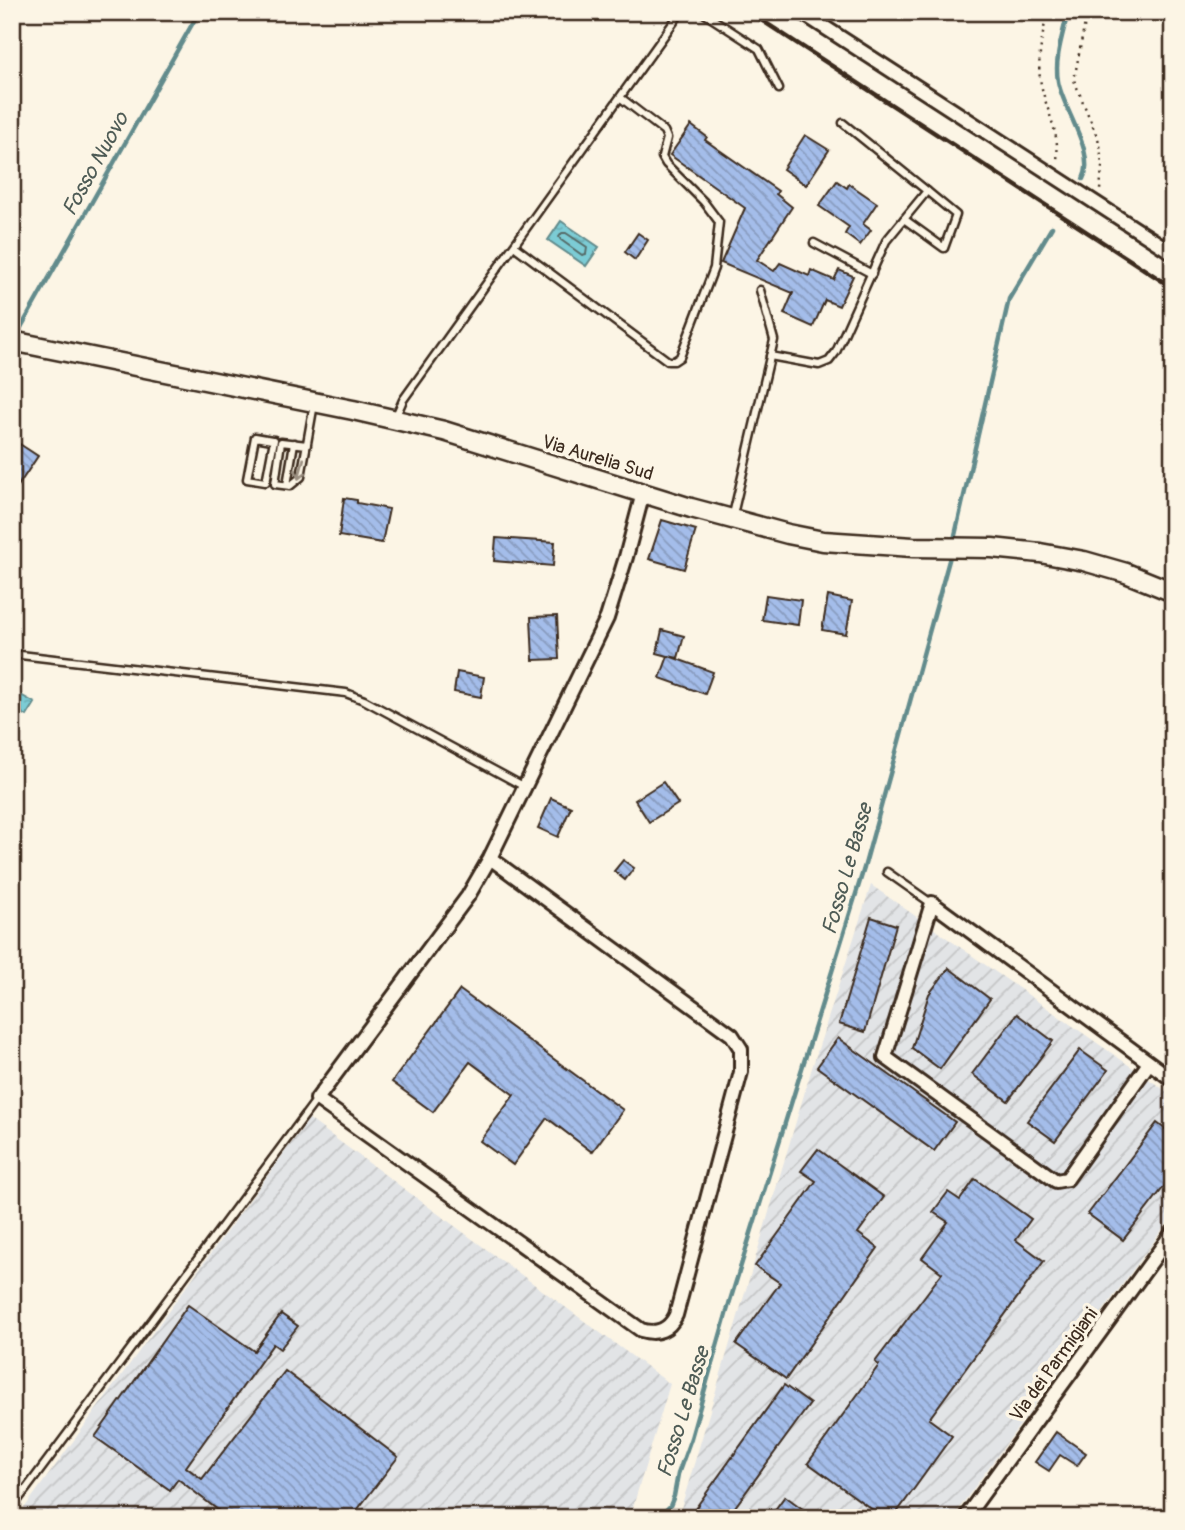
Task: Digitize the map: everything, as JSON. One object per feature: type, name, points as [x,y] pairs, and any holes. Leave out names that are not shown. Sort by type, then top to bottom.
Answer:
[{"type":"main road","name":"Via Aurelia Sud","points":[[12,341],[444,431],[732,520],[822,541],[913,547],[992,548],[1084,561],[1126,573],[1173,592]]},
{"type":"street","points":[[801,12],[1173,253]]},
{"type":"street","points":[[489,858],[732,1035],[741,1049],[741,1072],[673,1322],[663,1331],[641,1330],[317,1099],[468,896],[489,858],[607,618],[643,493]]},
{"type":"street","points":[[1149,1063],[1067,1179],[1056,1181],[885,1057],[932,903],[1173,1080]]},
{"type":"street","name":"Via dei Parmigiani","points":[[965,1518],[1173,1233]]},
{"type":"lane","points":[[394,419],[403,400],[681,12]]},
{"type":"lane","points":[[702,12],[759,49],[779,89]]},
{"type":"lane","points":[[514,246],[668,361],[680,357],[714,268],[719,222],[704,202],[666,164],[662,157],[667,138],[664,131],[621,98]]},
{"type":"lane","points":[[843,123],[956,215],[944,248],[904,219]]},
{"type":"lane","points":[[770,356],[819,365],[830,361],[886,241],[927,191]]},
{"type":"lane","points":[[814,243],[872,274]]},
{"type":"lane","points":[[732,520],[774,340],[760,290]]},
{"type":"lane","points":[[307,445],[255,437],[247,479],[286,485],[301,477],[307,445],[314,402]]},
{"type":"lane","points":[[265,482],[272,440]]},
{"type":"lane","points":[[275,484],[281,442]]},
{"type":"lane","points":[[286,485],[294,443]]},
{"type":"lane","points":[[12,653],[346,693],[525,787]]},
{"type":"lane","points":[[887,872],[932,903]]},
{"type":"lane","points":[[12,1508],[317,1099]]},
{"type":"path","points":[[1047,12],[1040,60],[1040,82],[1054,126],[1058,153],[1055,177]]},
{"type":"path","points":[[1087,12],[1074,80],[1100,144],[1101,207]]},
{"type":"shaded area","points":[[871,885],[1173,1096],[1173,1215],[952,1518],[678,1518],[811,1071]]},
{"type":"shaded area","points":[[309,1119],[670,1384],[632,1510],[624,1518],[17,1518]]},
{"type":"water","points":[[561,221],[599,247],[586,266],[548,240]]},
{"type":"water","points":[[12,690],[35,703],[27,716],[12,707]]},
{"type":"building","points":[[691,125],[707,137],[705,140],[778,191],[776,194],[792,207],[757,260],[774,271],[780,263],[809,276],[811,270],[834,280],[839,270],[853,276],[839,306],[825,300],[813,327],[784,314],[793,293],[721,263],[745,208],[670,155]]},
{"type":"building","points":[[805,135],[829,150],[806,185],[783,169]]},
{"type":"building","points":[[837,181],[847,188],[849,184],[877,203],[863,224],[871,230],[860,245],[845,234],[849,227],[819,206]]},
{"type":"building","points":[[638,233],[648,240],[635,260],[625,252]]},
{"type":"building","points":[[12,439],[38,456],[12,495]]},
{"type":"building","points":[[344,498],[389,509],[382,543],[339,536]]},
{"type":"building","points":[[662,520],[696,530],[684,569],[649,559]]},
{"type":"building","points":[[496,538],[555,542],[553,566],[494,561]]},
{"type":"building","points":[[766,595],[801,600],[798,625],[762,620]]},
{"type":"building","points":[[828,596],[852,601],[846,634],[822,630]]},
{"type":"building","points":[[557,616],[559,659],[533,660],[531,617]]},
{"type":"building","points":[[662,630],[684,636],[678,658],[669,656],[713,672],[705,694],[660,678],[668,656],[657,653]]},
{"type":"building","points":[[457,672],[484,677],[481,697],[454,692]]},
{"type":"building","points":[[663,782],[678,804],[649,822],[635,800]]},
{"type":"building","points":[[551,798],[571,807],[558,837],[538,828]]},
{"type":"building","points":[[623,860],[634,868],[625,880],[614,871]]},
{"type":"building","points":[[871,917],[896,925],[865,1032],[839,1024]]},
{"type":"building","points":[[949,968],[990,999],[940,1069],[912,1048],[929,994]]},
{"type":"building","points":[[460,990],[623,1110],[592,1152],[547,1118],[513,1165],[480,1141],[514,1095],[470,1062],[433,1112],[392,1082]]},
{"type":"building","points":[[1017,1014],[1053,1041],[1008,1101],[972,1074]]},
{"type":"building","points":[[838,1038],[955,1122],[934,1151],[817,1067]]},
{"type":"building","points":[[1080,1050],[1108,1070],[1055,1141],[1027,1121]]},
{"type":"building","points":[[1157,1123],[1173,1135],[1173,1175],[1123,1240],[1088,1214]]},
{"type":"building","points":[[818,1149],[884,1197],[858,1233],[878,1248],[786,1379],[736,1344],[780,1283],[755,1266],[816,1181],[801,1171]]},
{"type":"building","points":[[975,1179],[1031,1219],[1016,1240],[1044,1261],[929,1419],[952,1436],[893,1518],[884,1518],[808,1463],[879,1365],[875,1362],[942,1273],[922,1258],[948,1222],[933,1212],[948,1192],[960,1200]]},
{"type":"building","points":[[188,1305],[254,1351],[281,1314],[298,1326],[280,1349],[273,1344],[186,1467],[202,1479],[285,1371],[398,1457],[351,1518],[228,1518],[178,1479],[170,1490],[95,1437]]},
{"type":"building","points":[[784,1385],[810,1404],[727,1518],[698,1518],[692,1513]]},
{"type":"building","points":[[1056,1432],[1086,1453],[1077,1466],[1060,1455],[1049,1471],[1035,1462]]},
{"type":"building","points":[[785,1496],[815,1518],[769,1518]]},
{"type":"waterway","name":"Fosso Nuovo","points":[[19,331],[199,12]]},
{"type":"waterway","name":"Fosso Le Basse","points":[[1068,12],[1057,73],[1061,92],[1086,157],[1083,179]]},
{"type":"waterway","name":"Fosso Le Basse","points":[[953,544],[1009,299],[1052,227]]},
{"type":"waterway","name":"Fosso Le Basse","points":[[658,1518],[670,1506],[674,1496],[678,1474],[691,1438],[729,1304],[864,868],[951,553]]},
{"type":"railway","points":[[749,12],[1173,288]]}]
